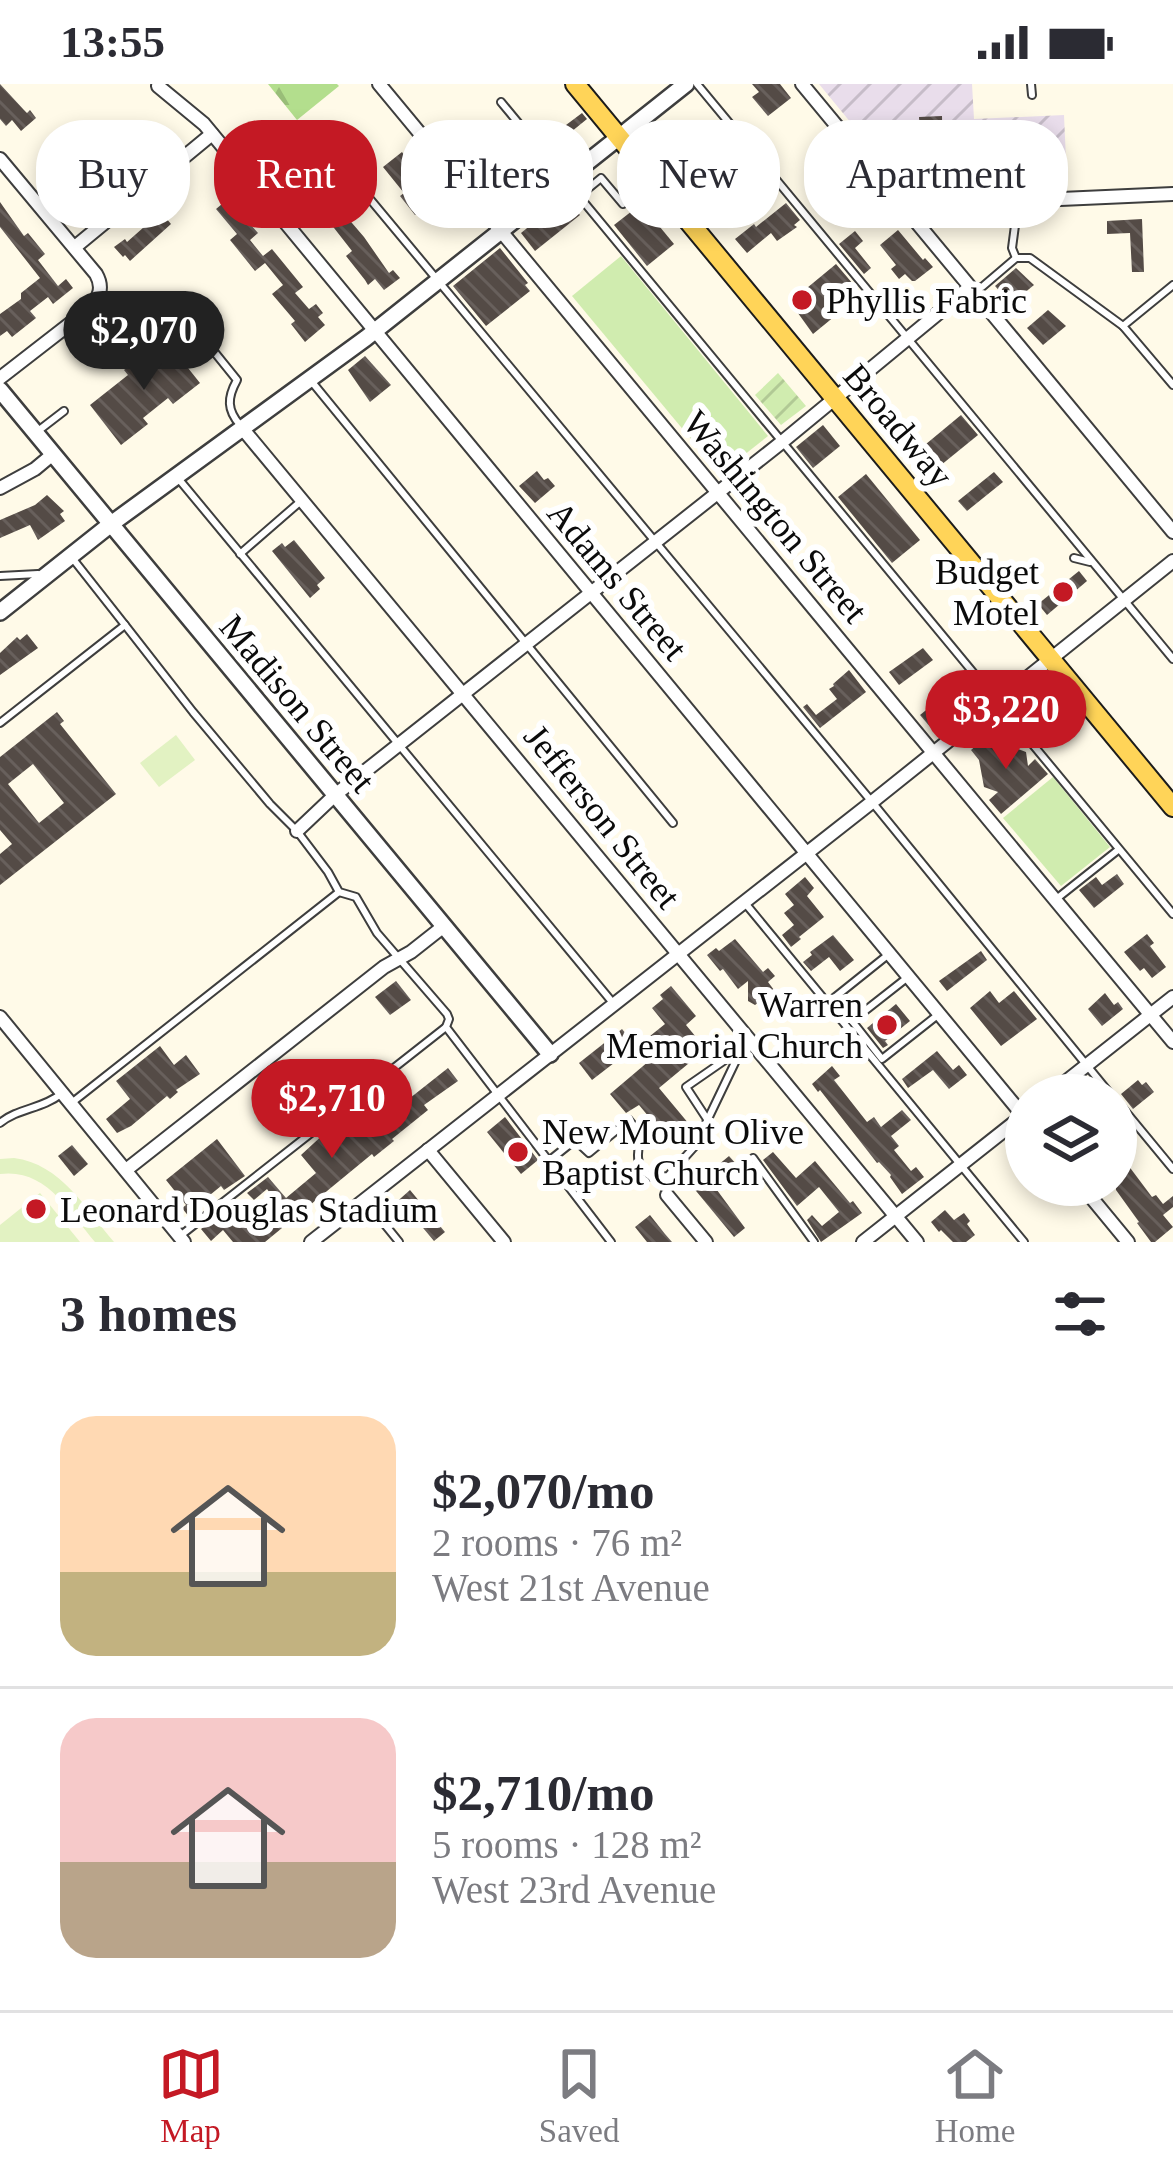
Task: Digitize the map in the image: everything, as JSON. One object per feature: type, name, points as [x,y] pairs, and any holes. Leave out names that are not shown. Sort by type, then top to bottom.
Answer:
[{"type":"main road","name":"Broadway","points":[[574,84],[617,136]]},
{"type":"main road","name":"Broadway","points":[[694,228],[1173,807]]},
{"type":"street","name":"Washington Street","points":[[379,84],[1173,1042]]},
{"type":"street","points":[[641,120],[686,84]]},
{"type":"street","points":[[802,84],[832,120]]},
{"type":"street","name":"Adams Street","points":[[158,86],[212,134],[1005,1092]]},
{"type":"street","points":[[74,247],[212,134]]},
{"type":"street","points":[[593,159],[617,140]]},
{"type":"street","points":[[0,159],[100,281],[100,295],[88,309],[0,379]]},
{"type":"street","points":[[1068,199],[1173,194]]},
{"type":"street","points":[[0,612],[506,228]]},
{"type":"street","points":[[920,228],[1173,532]]},
{"type":"street","points":[[298,831],[399,744],[970,287]]},
{"type":"street","name":"Madison Street","points":[[0,390],[550,1054]]},
{"type":"street","name":"Jefferson Street","points":[[242,428],[679,955],[746,1046],[916,1242]]},
{"type":"street","points":[[0,488],[53,454]]},
{"type":"street","points":[[311,1242],[1173,561]]},
{"type":"street","points":[[126,1170],[443,926]]},
{"type":"street","points":[[1076,1074],[1173,997]]},
{"type":"street","points":[[0,1017],[182,1239]]},
{"type":"street","points":[[863,1242],[1005,1131]]},
{"type":"street","points":[[428,1150],[504,1242]]},
{"type":"street","points":[[668,1195],[706,1242]]},
{"type":"street","points":[[1098,1206],[1128,1242]]},
{"type":"lane","points":[[698,84],[1173,659]]},
{"type":"lane","points":[[1030,84],[1031,95]]},
{"type":"lane","points":[[501,102],[520,120]]},
{"type":"lane","points":[[593,176],[601,178],[617,198]]},
{"type":"lane","points":[[593,185],[601,178]]},
{"type":"lane","points":[[377,208],[1094,1074]]},
{"type":"lane","points":[[593,215],[1173,914]]},
{"type":"lane","points":[[1015,228],[1016,258]]},
{"type":"lane","points":[[970,287],[982,287],[1016,258],[1030,258],[1123,326],[1173,386]]},
{"type":"lane","points":[[1123,326],[1173,285]]},
{"type":"lane","points":[[170,297],[237,380],[229,406],[242,428]]},
{"type":"lane","points":[[310,379],[673,823]]},
{"type":"lane","points":[[36,434],[64,411]]},
{"type":"lane","points":[[176,477],[615,1005]]},
{"type":"lane","points":[[240,554],[302,500]]},
{"type":"lane","points":[[70,556],[270,804],[298,831],[339,892],[356,898],[377,933],[449,1019],[446,1027],[182,1239]]},
{"type":"lane","points":[[1074,558],[1094,563]]},
{"type":"lane","points":[[0,576],[48,574]]},
{"type":"lane","points":[[0,723],[124,625]]},
{"type":"lane","points":[[1026,736],[1042,723]]},
{"type":"lane","points":[[1055,900],[1119,849]]},
{"type":"lane","points":[[0,1123],[8,1116],[67,1098],[339,892]]},
{"type":"lane","points":[[745,903],[1024,1242]]},
{"type":"lane","points":[[889,954],[834,998],[882,1059],[939,1014]]},
{"type":"lane","points":[[852,1021],[908,977]]},
{"type":"lane","points":[[446,1027],[611,1242]]},
{"type":"lane","points":[[707,1120],[686,1087],[746,1046]]},
{"type":"lane","points":[[550,1160],[575,1140],[589,1153],[629,1120],[641,1135],[640,1166],[651,1178],[663,1178],[689,1155],[746,1046]]},
{"type":"lane","points":[[1137,1126],[1173,1169]]},
{"type":"lane","points":[[753,1158],[814,1242]]},
{"type":"lane","points":[[365,1200],[399,1242]]},
{"type":"shaded area","points":[[819,84],[972,84],[974,119],[1064,115],[1064,120],[849,120]]},
{"type":"green space","points":[[268,84],[339,86],[297,120]]},
{"type":"green space","points":[[621,256],[768,436],[720,474],[572,296]]},
{"type":"green space","points":[[778,373],[806,406],[781,425],[755,395]]},
{"type":"green space","points":[[176,735],[195,760],[159,787],[140,763]]},
{"type":"green space","points":[[1053,777],[1110,847],[1061,886],[1003,818]]},
{"type":"green space","points":[[14,1158],[59,1178],[114,1242],[95,1242],[43,1185],[16,1174],[0,1174],[0,1159]]},
{"type":"green space","name":"Leonard Douglas Stadium","points":[[40,1193],[80,1242],[0,1242],[0,1225]]},
{"type":"building","points":[[0,84],[36,118],[21,131],[12,120],[6,126],[0,119]]},
{"type":"building","points":[[752,84],[780,84],[791,98],[768,116],[752,97],[759,92]]},
{"type":"building","points":[[401,153],[401,189],[383,167]]},
{"type":"building","points":[[0,202],[24,236],[28,233],[45,254],[38,260],[58,286],[66,279],[73,288],[53,304],[48,297],[30,311],[36,318],[12,337],[7,331],[0,336],[0,314],[40,278],[0,227]]},
{"type":"building","points":[[786,203],[800,220],[797,227],[777,241],[771,233],[747,253],[735,239],[749,228],[780,228],[780,208]]},
{"type":"building","points":[[1142,219],[1144,272],[1132,272],[1130,233],[1107,234],[1107,221]]},
{"type":"building","points":[[614,225],[661,228],[674,244],[647,266]]},
{"type":"building","points":[[143,228],[167,228],[130,261],[114,247]]},
{"type":"building","points":[[232,228],[254,228],[258,233],[250,240],[263,256],[272,249],[303,287],[295,293],[309,309],[316,304],[323,313],[318,317],[325,325],[305,342],[291,324],[295,321],[272,294],[283,285],[265,263],[255,271],[230,240],[237,234]]},
{"type":"building","points":[[334,228],[356,228],[389,273],[393,270],[400,278],[384,290],[375,279],[368,285],[346,256],[352,251]]},
{"type":"building","points":[[527,228],[564,228],[535,251],[521,233]]},
{"type":"building","points":[[898,230],[933,267],[915,281],[905,274],[899,279],[891,269],[896,265],[880,245]]},
{"type":"building","points":[[855,231],[863,241],[855,248],[871,268],[864,274],[839,244]]},
{"type":"building","points":[[500,248],[530,291],[486,326],[453,286]]},
{"type":"building","points":[[836,264],[853,284],[849,288],[857,298],[813,334],[790,302]]},
{"type":"building","points":[[1016,268],[1034,285],[1011,304],[995,286]]},
{"type":"building","points":[[1048,310],[1066,326],[1043,345],[1027,328]]},
{"type":"building","points":[[168,343],[200,383],[173,404],[168,398],[143,418],[148,424],[121,445],[90,405],[128,375],[124,370],[132,363],[136,368]]},
{"type":"building","points":[[365,356],[391,385],[370,402],[348,370]]},
{"type":"building","points":[[961,415],[978,435],[930,474],[914,454]]},
{"type":"building","points":[[823,425],[840,446],[813,468],[796,447]]},
{"type":"building","points":[[537,471],[555,486],[535,503],[519,486]]},
{"type":"building","points":[[994,472],[1003,482],[967,511],[958,501]]},
{"type":"building","points":[[866,474],[920,540],[892,563],[838,497]]},
{"type":"building","points":[[47,495],[64,511],[60,514],[65,521],[38,540],[30,525],[0,538],[0,520]]},
{"type":"building","points":[[294,540],[325,578],[310,598],[272,551]]},
{"type":"building","name":"Budget Motel","points":[[1079,571],[1087,581],[1047,615],[1038,604]]},
{"type":"building","points":[[27,634],[38,648],[0,675],[0,653]]},
{"type":"building","points":[[923,648],[933,660],[899,685],[889,672]]},
{"type":"building","points":[[849,670],[866,692],[820,728],[803,707],[807,704],[816,715],[837,699],[829,689]]},
{"type":"building","points":[[967,677],[984,697],[937,735],[920,715]]},
{"type":"building","points":[[57,712],[64,721],[60,724],[116,794],[0,885],[0,854],[12,844],[0,830],[0,757]],"holes":[[[33,764],[64,803],[39,823],[8,784]]]},
{"type":"building","points":[[992,732],[1000,742],[1026,752],[1028,766],[1035,759],[1048,774],[1001,814],[989,800],[998,792],[984,787],[979,760],[971,750]]},
{"type":"building","points":[[1117,874],[1124,884],[1094,908],[1079,890],[1096,877],[1102,885]]},
{"type":"building","points":[[805,877],[814,888],[807,896],[824,917],[791,947],[782,935],[794,925],[784,913],[794,905],[785,894]]},
{"type":"building","points":[[1147,934],[1166,967],[1152,978],[1124,952]]},
{"type":"building","points":[[833,935],[854,960],[840,971],[829,957],[811,971],[803,962]]},
{"type":"building","points":[[735,939],[763,972],[768,968],[775,976],[768,982],[774,990],[755,1005],[748,1001],[748,981],[738,989],[707,955]]},
{"type":"building","points":[[981,951],[987,960],[947,991],[939,981]]},
{"type":"building","points":[[396,981],[411,1000],[390,1015],[375,997]]},
{"type":"building","points":[[671,986],[696,1016],[686,1025],[706,1049],[659,1088],[694,1130],[674,1147],[639,1105],[626,1113],[610,1094],[662,1050],[650,1036],[665,1024],[652,1008]]},
{"type":"building","points":[[990,991],[999,1003],[1014,991],[1037,1019],[1001,1046],[970,1008]]},
{"type":"building","points":[[1105,993],[1123,1009],[1102,1026],[1088,1009]]},
{"type":"building","name":"Warren Memorial Church","points":[[896,1004],[910,1021],[883,1048],[867,1028]]},
{"type":"building","points":[[622,1029],[636,1046],[592,1080],[579,1063]]},
{"type":"building","points":[[160,1046],[174,1065],[186,1055],[200,1074],[117,1133],[106,1119],[130,1099],[116,1081]]},
{"type":"building","points":[[937,1051],[953,1070],[959,1065],[967,1075],[949,1089],[933,1070],[908,1088],[902,1079]]},
{"type":"building","points":[[314,1064],[330,1078],[309,1094],[296,1079]]},
{"type":"building","points":[[832,1066],[840,1076],[834,1080],[867,1122],[874,1117],[881,1127],[902,1110],[911,1120],[891,1136],[899,1146],[894,1150],[911,1171],[916,1167],[924,1177],[902,1194],[812,1084]]},
{"type":"building","points":[[448,1068],[458,1081],[424,1105],[428,1110],[265,1242],[233,1242],[223,1230],[211,1241],[201,1229],[229,1207],[249,1231],[278,1204],[267,1189],[254,1200],[247,1193],[268,1177],[286,1198],[316,1173],[301,1155],[339,1120],[369,1097],[386,1117]]},
{"type":"building","points":[[1137,1081],[1146,1082],[1154,1092],[1137,1106]]},
{"type":"building","name":"New Mount Olive Baptist Church","points":[[505,1117],[538,1160],[521,1174],[487,1132]]},
{"type":"building","points":[[217,1139],[245,1176],[224,1190],[221,1186],[194,1208],[197,1213],[190,1218],[166,1180]]},
{"type":"building","points":[[72,1145],[88,1164],[74,1176],[58,1156]]},
{"type":"building","points":[[773,1152],[796,1178],[815,1161],[862,1213],[821,1242],[807,1220],[812,1215],[822,1226],[839,1212],[819,1187],[797,1206],[763,1160]]},
{"type":"building","points":[[729,1156],[747,1176],[738,1183],[730,1173],[714,1186],[745,1228],[734,1237],[687,1180],[701,1168],[706,1175]]},
{"type":"building","points":[[1137,1177],[1163,1204],[1173,1196],[1173,1207],[1163,1215],[1173,1227],[1155,1242],[1128,1206],[1137,1206]]},
{"type":"building","points":[[410,1190],[445,1232],[434,1241],[408,1210],[402,1208],[389,1218],[382,1209]]},
{"type":"building","points":[[945,1210],[954,1220],[964,1213],[975,1235],[966,1242],[953,1242],[939,1232],[931,1222]]},
{"type":"building","points":[[650,1215],[672,1242],[647,1242],[635,1227]]},
{"type":"place","name":"Phyllis Fabric","points":[[802,300]]},
{"type":"place","name":"Budget Motel","points":[[1063,592]]},
{"type":"place","name":"Warren Memorial Church","points":[[887,1025]]},
{"type":"place","name":"New Mount Olive Baptist Church","points":[[518,1152]]},
{"type":"place","name":"Leonard Douglas Stadium","points":[[36,1209]]}]
